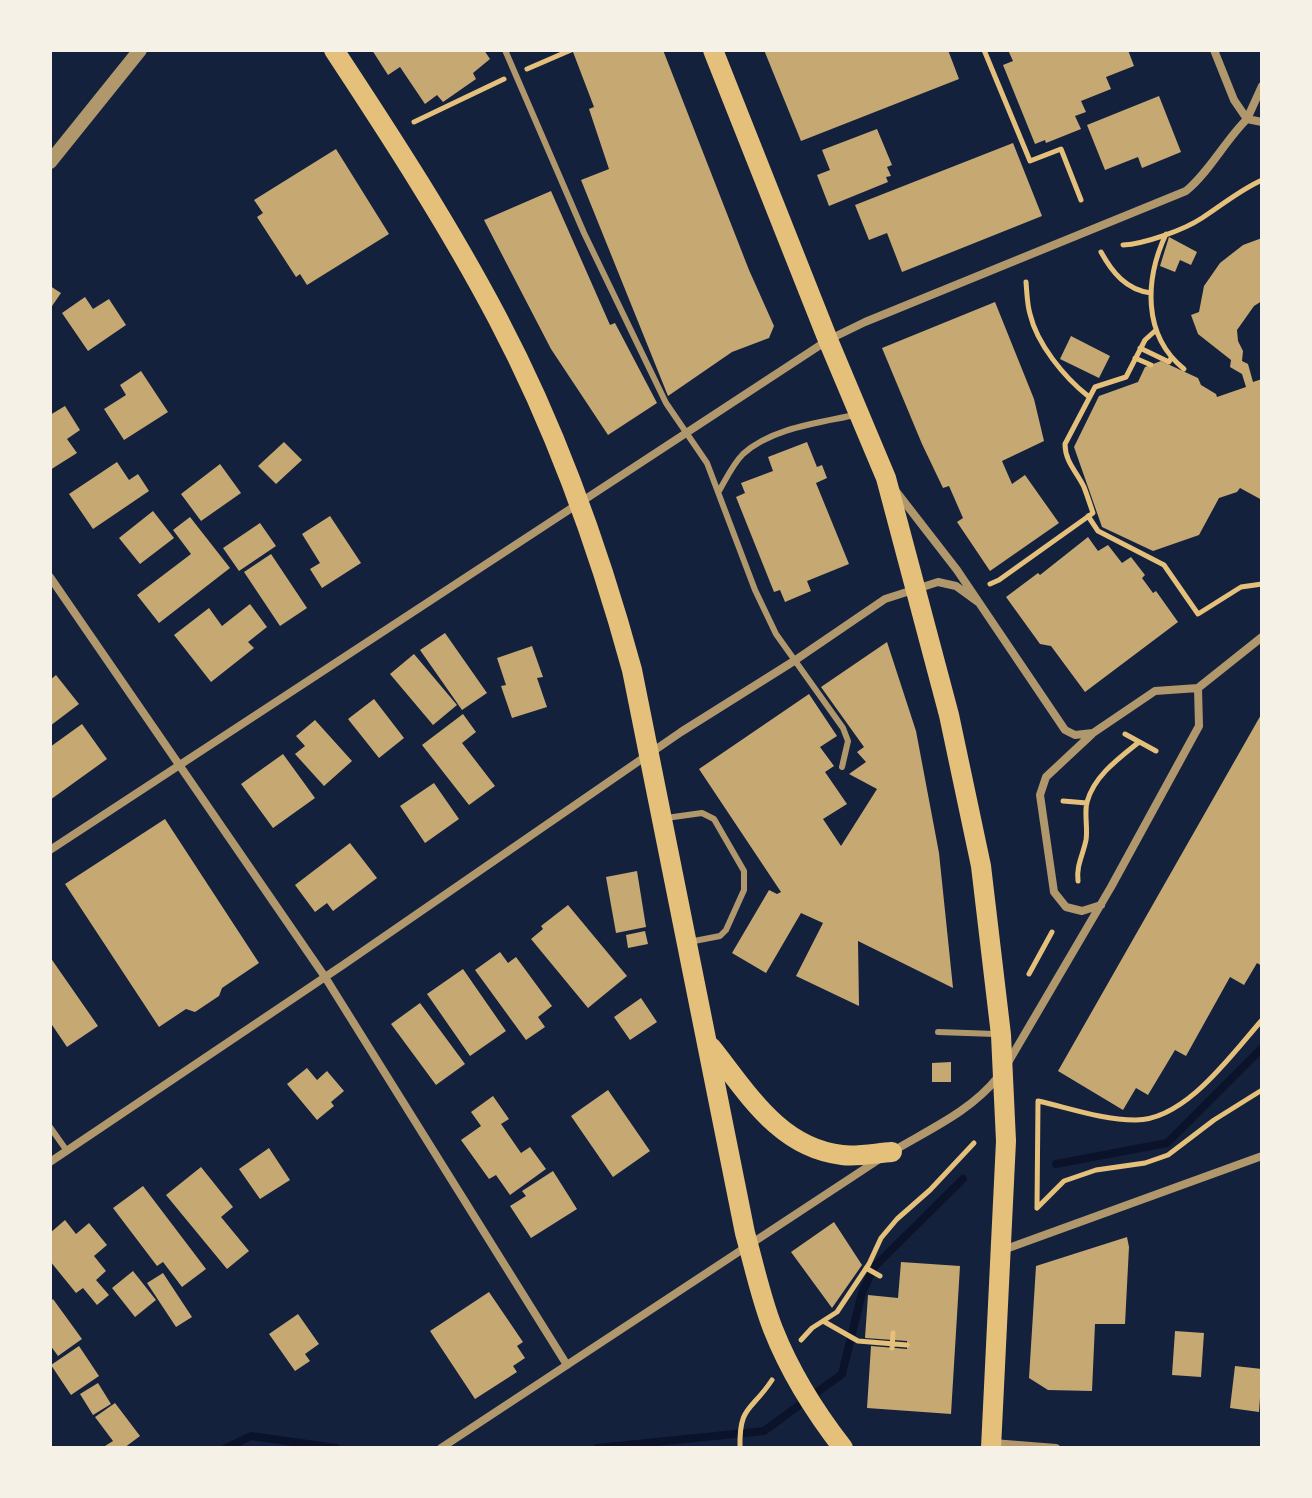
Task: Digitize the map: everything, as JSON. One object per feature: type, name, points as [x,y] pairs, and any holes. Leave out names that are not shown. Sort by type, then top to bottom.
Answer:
[{"type":"main road","points":[[334,50],[446,226],[498,319],[548,427],[608,581],[650,754],[745,1233],[773,1329],[794,1374],[838,1442]]},
{"type":"main road","points":[[713,50],[886,478],[949,715],[981,866],[1001,1035],[1006,1141],[989,1446]]},
{"type":"main road","points":[[708,1044],[764,1114],[785,1135],[814,1149],[843,1156],[892,1152]]},
{"type":"street","points":[[50,162],[140,50]]},
{"type":"street","points":[[1214,50],[1234,100],[1247,119],[1262,122]]},
{"type":"street","points":[[50,850],[828,340],[865,322],[1186,191],[1201,179],[1228,139],[1247,119],[1262,86]]},
{"type":"street","points":[[886,478],[957,570],[1065,730],[1075,735],[1093,733]]},
{"type":"street","points":[[50,577],[325,977],[567,1365]]},
{"type":"street","points":[[50,1162],[681,732],[885,599],[938,582],[956,586],[978,602]]},
{"type":"street","points":[[1101,905],[1082,911],[1066,907],[1054,892],[1040,795],[1046,777],[1093,733],[1155,691],[1198,688],[1262,637]]},
{"type":"street","points":[[441,1448],[983,1095],[1004,1070],[1101,905],[1199,726],[1198,688]]},
{"type":"street","points":[[1001,1251],[1262,1156]]},
{"type":"street","points":[[989,1446],[1056,1448]]},
{"type":"lane","points":[[505,50],[584,233],[666,403],[703,454],[755,590],[776,634],[843,728],[848,741],[842,767]]},
{"type":"lane","points":[[719,491],[741,456],[760,441],[782,432],[858,414]]},
{"type":"lane","points":[[662,819],[702,813],[714,819],[744,871],[744,890],[726,930],[720,936],[688,942]]},
{"type":"lane","points":[[938,1032],[1023,1038]]},
{"type":"lane","points":[[50,1127],[67,1151]]},
{"type":"path","points":[[414,122],[515,73],[571,50]]},
{"type":"path","points":[[984,50],[1030,161],[1061,149],[1081,200]]},
{"type":"path","points":[[1123,245],[1137,244],[1201,219],[1237,193],[1262,180]]},
{"type":"path","points":[[1167,233],[1156,261],[1151,293],[1160,341],[1171,358],[1184,369]]},
{"type":"path","points":[[1101,252],[1111,269],[1126,284],[1141,292],[1151,293]]},
{"type":"path","points":[[1026,282],[1030,314],[1037,331],[1062,371],[1088,396]]},
{"type":"path","points":[[990,584],[1093,513],[1064,450],[1088,396],[1095,387],[1126,377],[1149,333],[1156,330]]},
{"type":"path","points":[[1140,348],[1169,362],[1171,358]]},
{"type":"path","points":[[1135,358],[1151,365]]},
{"type":"path","points":[[1088,516],[1098,531],[1164,565],[1198,614],[1241,587],[1262,584]]},
{"type":"path","points":[[1125,734],[1156,751]]},
{"type":"path","points":[[1078,881],[1076,869],[1083,854],[1088,828],[1087,803],[1106,770],[1139,742]]},
{"type":"path","points":[[1063,801],[1087,803]]},
{"type":"path","points":[[1029,974],[1052,932]]},
{"type":"path","points":[[1262,1020],[1211,1078],[1185,1101],[1160,1115],[1138,1121],[1117,1119],[1038,1101],[1037,1208],[1064,1181],[1096,1170],[1145,1163],[1168,1155],[1223,1114],[1262,1090]]},
{"type":"path","points":[[794,1347],[837,1312],[867,1269],[881,1238],[974,1143]]},
{"type":"path","points":[[867,1269],[878,1276]]},
{"type":"path","points":[[823,1321],[858,1341],[907,1345]]},
{"type":"path","points":[[892,1346],[893,1333]]},
{"type":"path","points":[[740,1448],[740,1423],[744,1413],[764,1393],[779,1370]]},
{"type":"building","points":[[372,50],[484,50],[490,59],[473,73],[476,79],[443,102],[437,95],[425,104],[400,67],[388,75]]},
{"type":"building","points":[[663,50],[774,326],[769,338],[732,352],[668,396],[581,180],[609,169],[589,109],[594,107],[573,52]]},
{"type":"building","points":[[764,50],[948,50],[959,79],[801,141]]},
{"type":"building","points":[[1008,50],[1128,50],[1134,66],[1106,77],[1111,89],[1081,101],[1086,112],[1075,116],[1081,129],[1046,143],[1045,140],[1035,144],[1003,65],[1013,61]]},
{"type":"building","points":[[1159,96],[1181,152],[1142,168],[1138,157],[1105,170],[1087,125]]},
{"type":"building","points":[[877,129],[892,165],[887,167],[891,176],[886,177],[888,182],[829,206],[817,175],[830,170],[822,150]]},
{"type":"building","points":[[1013,143],[1042,216],[902,272],[887,233],[869,240],[855,205]]},
{"type":"building","points":[[336,149],[389,234],[307,285],[300,274],[296,277],[257,217],[263,213],[254,200]]},
{"type":"building","points":[[551,191],[610,325],[615,323],[657,403],[608,435],[551,349],[484,220]]},
{"type":"building","points":[[1169,237],[1197,252],[1191,265],[1180,260],[1175,272],[1160,266]]},
{"type":"building","points":[[1262,238],[1262,301],[1254,306],[1237,330],[1243,351],[1242,361],[1248,364],[1253,382],[1262,379],[1262,500],[1240,488],[1219,498],[1199,535],[1153,551],[1102,527],[1074,447],[1099,396],[1138,382],[1145,367],[1161,361],[1198,378],[1201,385],[1217,397],[1246,387],[1242,374],[1230,367],[1231,360],[1198,334],[1191,315],[1199,312],[1204,286],[1220,263],[1243,245]]},
{"type":"building","points":[[50,286],[61,293],[50,309]]},
{"type":"building","points":[[85,297],[93,309],[109,299],[126,325],[88,351],[62,313]]},
{"type":"building","points":[[995,302],[1034,399],[1044,441],[1002,461],[1012,484],[1025,475],[1059,523],[990,571],[957,522],[963,518],[949,486],[943,488],[922,444],[882,348]]},
{"type":"building","points":[[1071,336],[1110,356],[1099,378],[1060,359]]},
{"type":"building","points":[[141,371],[168,412],[124,440],[104,409],[126,395],[120,385]]},
{"type":"building","points":[[65,406],[80,430],[67,439],[77,453],[50,470],[50,415]]},
{"type":"building","points":[[284,442],[302,460],[276,484],[258,466]]},
{"type":"building","points":[[807,442],[817,467],[822,465],[827,478],[816,483],[849,564],[807,581],[811,591],[785,602],[780,590],[774,592],[736,497],[745,493],[741,483],[773,471],[768,457]]},
{"type":"building","points":[[117,462],[129,480],[138,474],[149,491],[93,529],[69,494]]},
{"type":"building","points":[[220,464],[241,493],[201,521],[181,494]]},
{"type":"building","points":[[153,511],[174,538],[140,564],[119,538]]},
{"type":"building","points":[[330,516],[361,563],[322,588],[310,569],[320,563],[302,534]]},
{"type":"building","points":[[190,517],[230,568],[159,623],[137,595],[191,554],[173,530]]},
{"type":"building","points":[[260,523],[276,546],[239,571],[223,548]]},
{"type":"building","points":[[1088,537],[1098,551],[1108,545],[1122,563],[1131,557],[1145,575],[1142,578],[1153,593],[1156,591],[1178,622],[1085,692],[1051,646],[1040,644],[1006,597]]},
{"type":"building","points":[[271,554],[307,608],[280,626],[244,572]]},
{"type":"building","points":[[250,604],[267,627],[248,642],[254,648],[211,682],[174,635],[209,608],[222,626]]},
{"type":"building","points":[[445,633],[487,693],[462,710],[420,650]]},
{"type":"building","points":[[887,642],[916,731],[939,853],[953,988],[858,941],[859,1006],[796,976],[823,923],[801,913],[766,973],[732,953],[769,890],[777,894],[781,892],[699,769],[809,694],[837,736],[820,747],[834,766],[825,772],[847,804],[823,819],[841,846],[877,789],[849,774],[866,762],[857,752],[864,747],[821,687]]},
{"type":"building","points":[[532,646],[543,677],[537,678],[547,707],[512,718],[501,686],[506,685],[497,658]]},
{"type":"building","points":[[414,654],[457,705],[433,725],[390,674]]},
{"type":"building","points":[[56,675],[79,704],[50,726],[50,680]]},
{"type":"building","points":[[374,699],[404,738],[379,758],[348,719]]},
{"type":"building","points":[[1262,713],[1262,966],[1257,963],[1244,985],[1230,977],[1186,1056],[1175,1050],[1148,1095],[1136,1088],[1123,1110],[1058,1071]]},
{"type":"building","points":[[463,714],[476,732],[462,743],[495,786],[469,805],[422,745]]},
{"type":"building","points":[[315,720],[352,761],[324,786],[295,754],[305,746],[296,736]]},
{"type":"building","points":[[82,724],[107,759],[50,800],[50,747]]},
{"type":"building","points":[[283,754],[315,798],[273,828],[241,784]]},
{"type":"building","points":[[434,783],[459,819],[425,843],[400,806]]},
{"type":"building","points":[[165,819],[259,963],[222,988],[219,996],[195,1012],[186,1009],[159,1027],[65,884]]},
{"type":"building","points":[[350,843],[377,878],[333,911],[327,903],[315,912],[295,885]]},
{"type":"building","points":[[637,871],[646,927],[616,933],[606,877]]},
{"type":"building","points":[[568,905],[627,976],[588,1008],[531,939],[543,929],[541,926]]},
{"type":"building","points":[[645,931],[648,944],[628,948],[626,935]]},
{"type":"building","points":[[500,952],[508,963],[516,957],[552,1006],[538,1017],[545,1027],[526,1040],[475,970]]},
{"type":"building","points":[[50,957],[98,1026],[67,1047],[50,1022]]},
{"type":"building","points":[[463,969],[506,1031],[470,1056],[427,994]]},
{"type":"building","points":[[641,998],[657,1022],[630,1040],[614,1017]]},
{"type":"building","points":[[420,1003],[465,1064],[436,1085],[391,1024]]},
{"type":"building","points":[[951,1062],[951,1082],[932,1082],[932,1063]]},
{"type":"building","points":[[307,1068],[317,1080],[327,1071],[344,1091],[331,1102],[334,1106],[317,1120],[287,1084]]},
{"type":"building","points":[[608,1090],[650,1151],[613,1177],[571,1116]]},
{"type":"building","points":[[493,1096],[509,1119],[501,1124],[521,1153],[530,1147],[546,1169],[510,1195],[496,1175],[489,1179],[461,1140],[481,1126],[471,1112]]},
{"type":"building","points":[[269,1148],[290,1180],[260,1199],[239,1169]]},
{"type":"building","points":[[201,1167],[233,1207],[221,1217],[249,1251],[227,1269],[166,1195]]},
{"type":"building","points":[[553,1171],[577,1209],[531,1238],[510,1206],[526,1196],[522,1191]]},
{"type":"building","points":[[143,1186],[206,1269],[182,1287],[163,1262],[157,1266],[113,1208]]},
{"type":"building","points":[[65,1220],[76,1234],[89,1223],[107,1245],[94,1256],[106,1271],[96,1280],[109,1295],[97,1305],[83,1288],[76,1293],[50,1261],[50,1233]]},
{"type":"building","points":[[834,1222],[862,1265],[832,1308],[791,1252]]},
{"type":"building","points":[[1127,1237],[1125,1324],[1095,1324],[1092,1391],[1048,1390],[1029,1378],[1036,1266]]},
{"type":"building","points":[[901,1262],[960,1266],[951,1414],[867,1408],[871,1346],[907,1349],[907,1341],[865,1338],[868,1295],[898,1298]]},
{"type":"building","points":[[133,1271],[156,1300],[135,1317],[112,1288]]},
{"type":"building","points":[[163,1273],[192,1317],[176,1327],[147,1283]]},
{"type":"building","points":[[489,1292],[523,1342],[517,1346],[525,1358],[513,1366],[517,1372],[475,1399],[430,1331]]},
{"type":"building","points":[[53,1299],[82,1339],[58,1356],[50,1345],[50,1302]]},
{"type":"building","points":[[298,1314],[319,1344],[305,1354],[310,1361],[295,1371],[269,1334]]},
{"type":"building","points":[[1175,1331],[1204,1333],[1201,1377],[1172,1375]]},
{"type":"building","points":[[79,1346],[99,1376],[71,1395],[51,1365]]},
{"type":"building","points":[[1235,1366],[1262,1369],[1259,1412],[1230,1408]]},
{"type":"building","points":[[98,1383],[111,1404],[93,1415],[80,1394]]},
{"type":"building","points":[[115,1403],[140,1436],[124,1448],[105,1446],[113,1441],[95,1417]]},
{"type":"waterway","points":[[1056,1164],[1167,1143],[1262,1048]]},
{"type":"waterway","points":[[597,1448],[764,1431],[842,1374],[862,1293],[874,1267],[963,1179]]},
{"type":"waterway","points":[[226,1448],[251,1436],[336,1448]]}]
